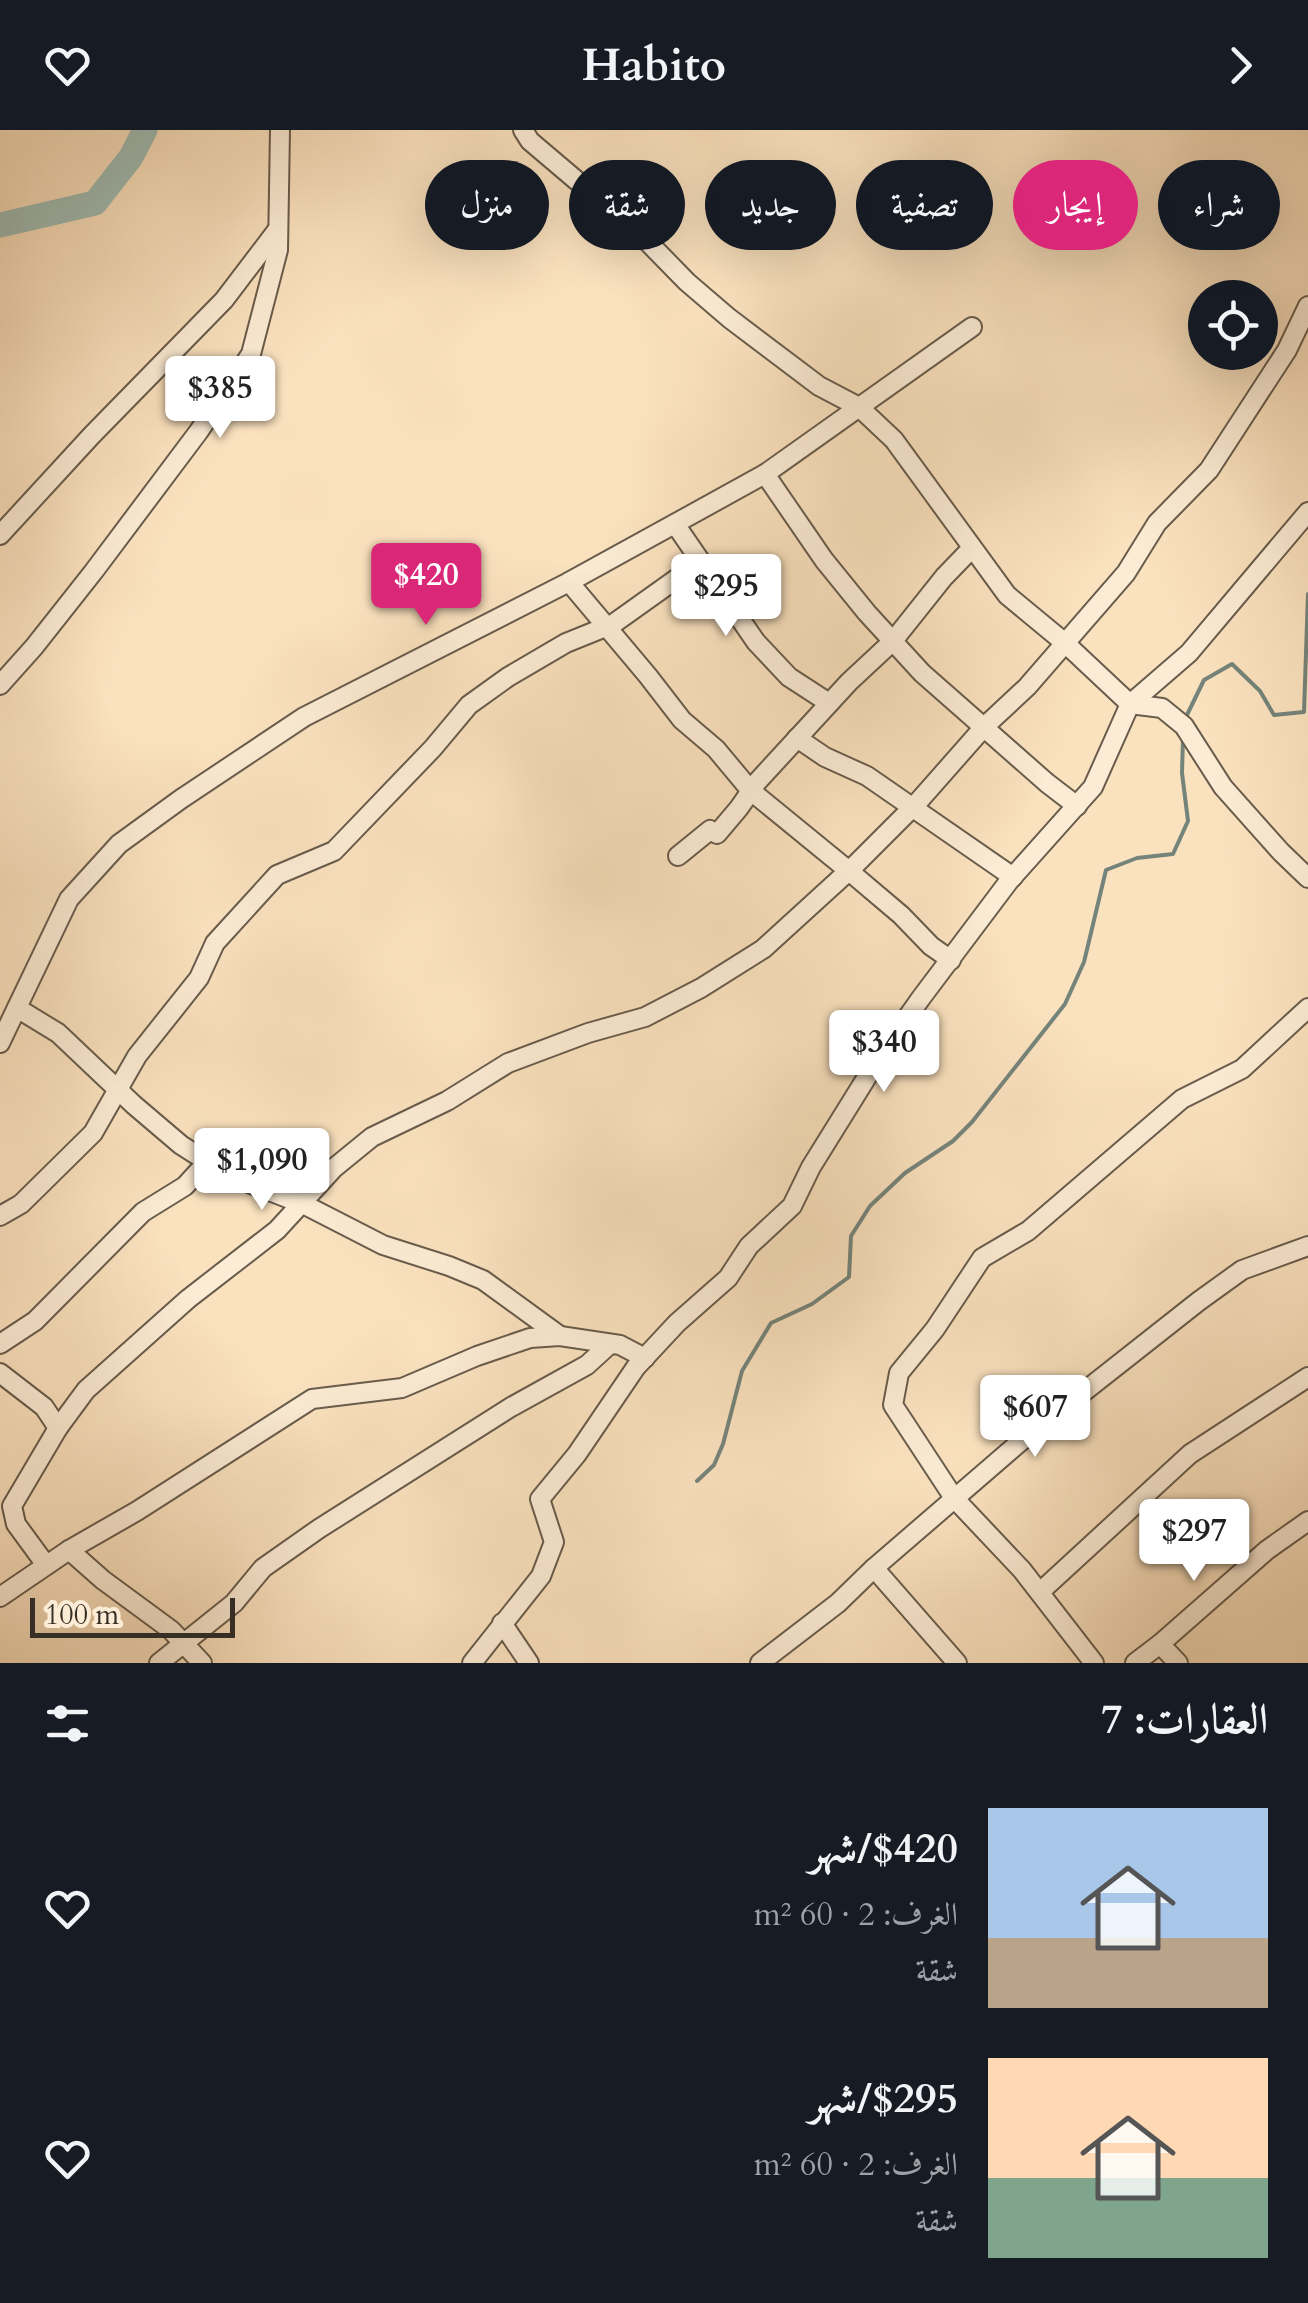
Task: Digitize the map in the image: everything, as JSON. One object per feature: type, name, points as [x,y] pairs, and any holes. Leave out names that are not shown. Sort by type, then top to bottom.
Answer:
[{"type":"street","points":[[0,685],[94,571],[199,431],[251,354],[278,250],[280,130]]},
{"type":"street","points":[[523,130],[530,141],[642,236],[729,318],[819,386],[859,408],[894,440],[1007,595],[1130,704],[1162,708],[1184,726],[1223,787],[1308,878]]},
{"type":"street","points":[[0,534],[224,300],[278,229]]},
{"type":"street","points":[[46,1565],[16,1524],[12,1506],[58,1428],[86,1390],[188,1298],[278,1230],[334,1168],[372,1137],[447,1101],[508,1063],[588,1032],[646,1018],[764,949],[912,808],[984,727],[1027,687],[1126,574],[1156,522],[1209,470],[1287,350],[1308,306]]},
{"type":"street","points":[[0,1042],[70,898],[120,844],[304,718],[569,582],[765,474],[972,327]]},
{"type":"street","points":[[765,474],[824,560],[922,673],[1076,806]]},
{"type":"street","points":[[472,1663],[542,1576],[554,1542],[540,1499],[645,1358],[728,1278],[749,1246],[792,1206],[811,1167],[880,1056],[1013,877],[1093,788],[1130,704],[1189,653],[1308,512]]},
{"type":"street","points":[[675,524],[756,642],[789,678],[830,703]]},
{"type":"street","points":[[678,856],[710,830],[716,834],[797,738],[893,642],[972,548]]},
{"type":"street","points":[[0,1216],[21,1204],[92,1133],[136,1056],[199,978],[214,943],[277,875],[334,851],[469,705],[566,642],[607,626],[700,562]]},
{"type":"street","points":[[569,582],[682,720],[716,749],[750,791],[849,870],[950,960]]},
{"type":"street","points":[[797,738],[867,776],[1013,877]]},
{"type":"street","points":[[17,1008],[58,1033],[180,1145],[228,1175],[303,1204],[383,1245],[483,1280],[560,1336]]},
{"type":"street","points":[[1085,1660],[1040,1592],[954,1498],[893,1405],[898,1373],[935,1330],[982,1258],[1028,1230],[1182,1099],[1242,1069],[1308,1008]]},
{"type":"street","points":[[0,1344],[35,1321],[143,1212],[185,1186],[208,1162]]},
{"type":"street","points":[[760,1663],[780,1657],[954,1498],[1113,1368],[1242,1270],[1308,1246]]},
{"type":"street","points":[[0,1597],[68,1550],[312,1399],[402,1388],[530,1338],[560,1336],[620,1345],[645,1358]]},
{"type":"street","points":[[159,1663],[234,1603],[263,1568],[510,1407],[588,1365],[610,1344]]},
{"type":"street","points":[[0,1373],[44,1406],[58,1428]]},
{"type":"street","points":[[1040,1592],[1190,1454],[1308,1377]]},
{"type":"street","points":[[1136,1663],[1268,1550],[1308,1521]]},
{"type":"street","points":[[68,1550],[171,1630],[202,1663]]},
{"type":"street","points":[[874,1568],[957,1663]]},
{"type":"street","points":[[502,1623],[529,1663]]},
{"type":"street","points":[[1160,1644],[1178,1663]]},
{"type":"waterway","points":[[0,225],[95,203],[131,157],[145,130]]},
{"type":"waterway","points":[[1185,719],[1204,680],[1232,664],[1260,691],[1274,715],[1304,712],[1308,594]]},
{"type":"waterway","points":[[697,1481],[714,1465],[742,1371],[771,1323],[812,1304],[849,1277],[851,1236],[870,1206],[905,1173],[953,1141],[972,1122],[1065,1004],[1084,962],[1106,870],[1137,858],[1173,854],[1188,821],[1182,773],[1183,738]]}]
